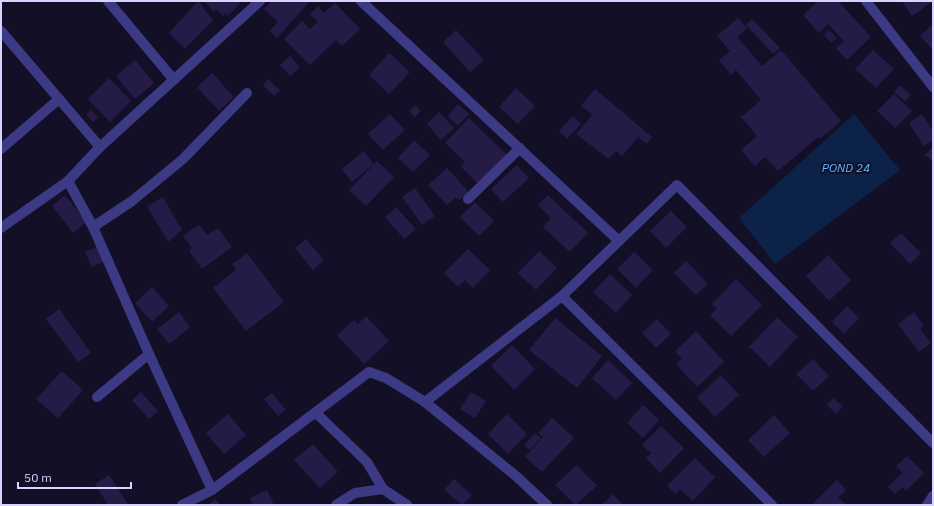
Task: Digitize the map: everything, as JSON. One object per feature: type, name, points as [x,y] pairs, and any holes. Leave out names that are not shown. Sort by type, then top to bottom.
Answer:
[{"type":"street","points":[[108,1],[174,80]]},
{"type":"street","points":[[1,228],[68,181],[100,147],[260,1]]},
{"type":"street","points":[[361,1],[619,241]]},
{"type":"street","points":[[866,1],[933,87]]},
{"type":"street","points":[[1,31],[100,147]]},
{"type":"street","points":[[93,227],[132,200],[183,159],[247,93]]},
{"type":"street","points":[[1,149],[59,99]]},
{"type":"street","points":[[468,200],[520,148]]},
{"type":"street","points":[[68,181],[93,227],[149,354],[212,490]]},
{"type":"street","points":[[425,402],[562,296],[677,184],[933,442]]},
{"type":"street","points":[[562,296],[772,505]]},
{"type":"street","points":[[97,398],[149,354]]},
{"type":"street","points":[[182,505],[212,490],[369,372],[386,378],[425,402],[516,476],[547,505]]},
{"type":"street","points":[[316,413],[367,462],[383,489],[407,505]]},
{"type":"street","points":[[336,505],[355,493],[383,489]]},
{"type":"street","points":[[927,505],[933,496]]},
{"type":"water","name":"POND 24","points":[[854,114],[900,170],[775,264],[739,218]]},
{"type":"building","points":[[198,1],[213,20],[185,49],[169,33]]},
{"type":"building","points":[[204,1],[242,1],[228,16],[226,13],[223,16],[216,9],[213,11]]},
{"type":"building","points":[[271,1],[310,1],[277,38],[269,31],[278,22],[264,9]]},
{"type":"building","points":[[818,1],[838,1],[871,37],[847,60],[836,48],[844,41],[828,24],[819,33],[803,15]]},
{"type":"building","points":[[902,1],[932,1],[932,2],[912,16]]},
{"type":"building","points":[[335,3],[360,29],[342,46],[336,40],[310,65],[284,39],[302,21],[310,29],[318,22],[310,14],[318,6],[324,13]]},
{"type":"building","points":[[738,18],[747,28],[737,37],[762,66],[781,50],[841,121],[820,139],[818,137],[778,171],[765,157],[755,166],[741,150],[757,136],[741,117],[761,100],[736,70],[731,75],[719,60],[730,51],[717,36]]},
{"type":"building","points":[[752,19],[780,48],[773,54],[746,25]]},
{"type":"building","points":[[933,24],[933,50],[920,36]]},
{"type":"building","points":[[456,30],[484,60],[470,72],[443,42]]},
{"type":"building","points":[[829,30],[837,38],[831,43],[824,35]]},
{"type":"building","points":[[873,50],[894,69],[876,88],[855,69]]},
{"type":"building","points":[[389,53],[410,72],[389,94],[369,75]]},
{"type":"building","points":[[290,56],[300,67],[290,76],[280,65]]},
{"type":"building","points":[[135,60],[154,83],[135,99],[116,76]]},
{"type":"building","points":[[212,73],[234,97],[219,111],[197,87]]},
{"type":"building","points":[[109,78],[131,101],[110,122],[88,99]]},
{"type":"building","points":[[268,79],[280,90],[274,96],[263,85]]},
{"type":"building","points":[[900,85],[911,95],[905,101],[894,92]]},
{"type":"building","points":[[516,88],[535,106],[518,124],[499,107]]},
{"type":"building","points":[[595,89],[652,137],[647,144],[638,137],[622,156],[616,151],[609,159],[576,134],[592,115],[581,106]]},
{"type":"building","points":[[894,94],[912,111],[895,128],[877,111]]},
{"type":"building","points":[[458,104],[469,114],[458,126],[448,116]]},
{"type":"building","points":[[415,105],[421,111],[415,117],[409,111]]},
{"type":"building","points":[[91,110],[98,117],[93,122],[86,114]]},
{"type":"building","points":[[439,112],[454,128],[441,140],[427,124]]},
{"type":"building","points":[[390,114],[405,130],[383,150],[368,134]]},
{"type":"building","points":[[922,114],[933,131],[933,140],[924,146],[909,123]]},
{"type":"building","points":[[573,116],[581,124],[567,139],[559,131]]},
{"type":"building","points":[[469,118],[508,156],[479,185],[461,167],[465,162],[445,143]]},
{"type":"building","points":[[414,140],[430,155],[413,172],[398,158]]},
{"type":"building","points":[[933,146],[933,162],[925,155]]},
{"type":"building","points":[[364,151],[374,164],[352,182],[342,169]]},
{"type":"building","points":[[377,161],[394,177],[366,206],[349,190]]},
{"type":"building","points":[[517,165],[529,178],[503,202],[491,189]]},
{"type":"building","points":[[447,168],[469,192],[459,200],[456,197],[447,205],[428,185]]},
{"type":"building","points":[[415,188],[435,216],[422,225],[402,197]]},
{"type":"building","points":[[65,195],[86,222],[73,233],[52,206]]},
{"type":"building","points":[[548,195],[588,233],[570,252],[543,227],[551,218],[538,205]]},
{"type":"building","points":[[163,197],[182,230],[168,242],[147,206]]},
{"type":"building","points":[[475,202],[494,221],[479,236],[460,217]]},
{"type":"building","points":[[396,207],[416,229],[404,239],[385,217]]},
{"type":"building","points":[[671,211],[687,227],[666,248],[650,231]]},
{"type":"building","points":[[199,225],[207,235],[218,228],[232,247],[202,269],[189,251],[192,248],[183,236]]},
{"type":"building","points":[[901,233],[921,253],[910,264],[890,243]]},
{"type":"building","points":[[306,239],[324,260],[313,270],[295,248]]},
{"type":"building","points":[[99,246],[105,261],[92,267],[85,252]]},
{"type":"building","points":[[468,249],[490,270],[473,288],[465,280],[458,287],[444,273]]},
{"type":"building","points":[[539,251],[557,268],[536,290],[518,273]]},
{"type":"building","points":[[634,252],[653,270],[636,288],[617,269]]},
{"type":"building","points":[[247,253],[284,302],[246,331],[213,288],[236,270],[232,264]]},
{"type":"building","points":[[828,255],[851,280],[829,301],[806,276]]},
{"type":"building","points":[[686,261],[708,284],[696,295],[674,273]]},
{"type":"building","points":[[610,274],[632,295],[616,313],[593,292]]},
{"type":"building","points":[[736,279],[762,305],[731,336],[710,315],[717,309],[712,304]]},
{"type":"building","points":[[152,287],[169,306],[152,322],[135,303]]},
{"type":"building","points":[[847,306],[859,318],[844,334],[832,322]]},
{"type":"building","points":[[59,309],[91,353],[78,362],[46,319]]},
{"type":"building","points":[[179,312],[190,327],[169,344],[157,329]]},
{"type":"building","points":[[914,312],[924,326],[920,329],[931,343],[919,352],[898,324]]},
{"type":"building","points":[[366,316],[389,341],[364,364],[337,335],[354,320],[358,324]]},
{"type":"building","points":[[777,317],[798,337],[770,367],[749,347]]},
{"type":"building","points":[[555,318],[602,356],[577,388],[529,350]]},
{"type":"building","points":[[657,319],[671,334],[656,348],[642,333]]},
{"type":"building","points":[[696,331],[724,362],[697,387],[676,364],[682,359],[675,351]]},
{"type":"building","points":[[512,345],[535,369],[514,390],[491,366]]},
{"type":"building","points":[[813,359],[829,376],[813,391],[796,374]]},
{"type":"building","points":[[608,360],[632,383],[616,400],[592,378]]},
{"type":"building","points":[[62,371],[83,390],[58,418],[36,399]]},
{"type":"building","points":[[721,375],[739,395],[715,417],[697,398]]},
{"type":"building","points":[[141,392],[158,411],[149,419],[132,400]]},
{"type":"building","points":[[471,392],[486,401],[475,418],[460,409]]},
{"type":"building","points":[[272,393],[286,410],[278,416],[264,399]]},
{"type":"building","points":[[833,398],[843,406],[836,414],[827,405]]},
{"type":"building","points":[[643,405],[659,420],[643,438],[627,423]]},
{"type":"building","points":[[228,414],[246,435],[224,454],[206,433]]},
{"type":"building","points":[[507,414],[527,434],[508,454],[488,434]]},
{"type":"building","points":[[774,415],[790,433],[764,457],[748,440]]},
{"type":"building","points":[[552,418],[574,438],[542,472],[525,457],[543,437],[538,433]]},
{"type":"building","points":[[661,426],[684,448],[660,473],[646,458],[651,453],[642,445]]},
{"type":"building","points":[[535,433],[541,438],[530,450],[524,445]]},
{"type":"building","points":[[313,444],[338,472],[320,488],[294,460]]},
{"type":"building","points":[[907,456],[924,473],[906,491],[903,487],[895,494],[888,487],[902,473],[896,466]]},
{"type":"building","points":[[695,458],[715,477],[693,501],[680,489],[676,494],[667,486]]},
{"type":"building","points":[[577,465],[597,486],[575,505],[555,485]]},
{"type":"building","points":[[109,475],[128,504],[108,505],[95,484]]},
{"type":"building","points":[[454,479],[472,495],[462,505],[444,490]]},
{"type":"building","points":[[837,480],[846,490],[838,497],[846,505],[815,505],[813,503]]},
{"type":"building","points":[[267,490],[274,505],[253,505],[250,498]]},
{"type":"building","points":[[613,494],[623,505],[601,505]]},
{"type":"building","points":[[215,499],[221,505],[208,505]]}]
